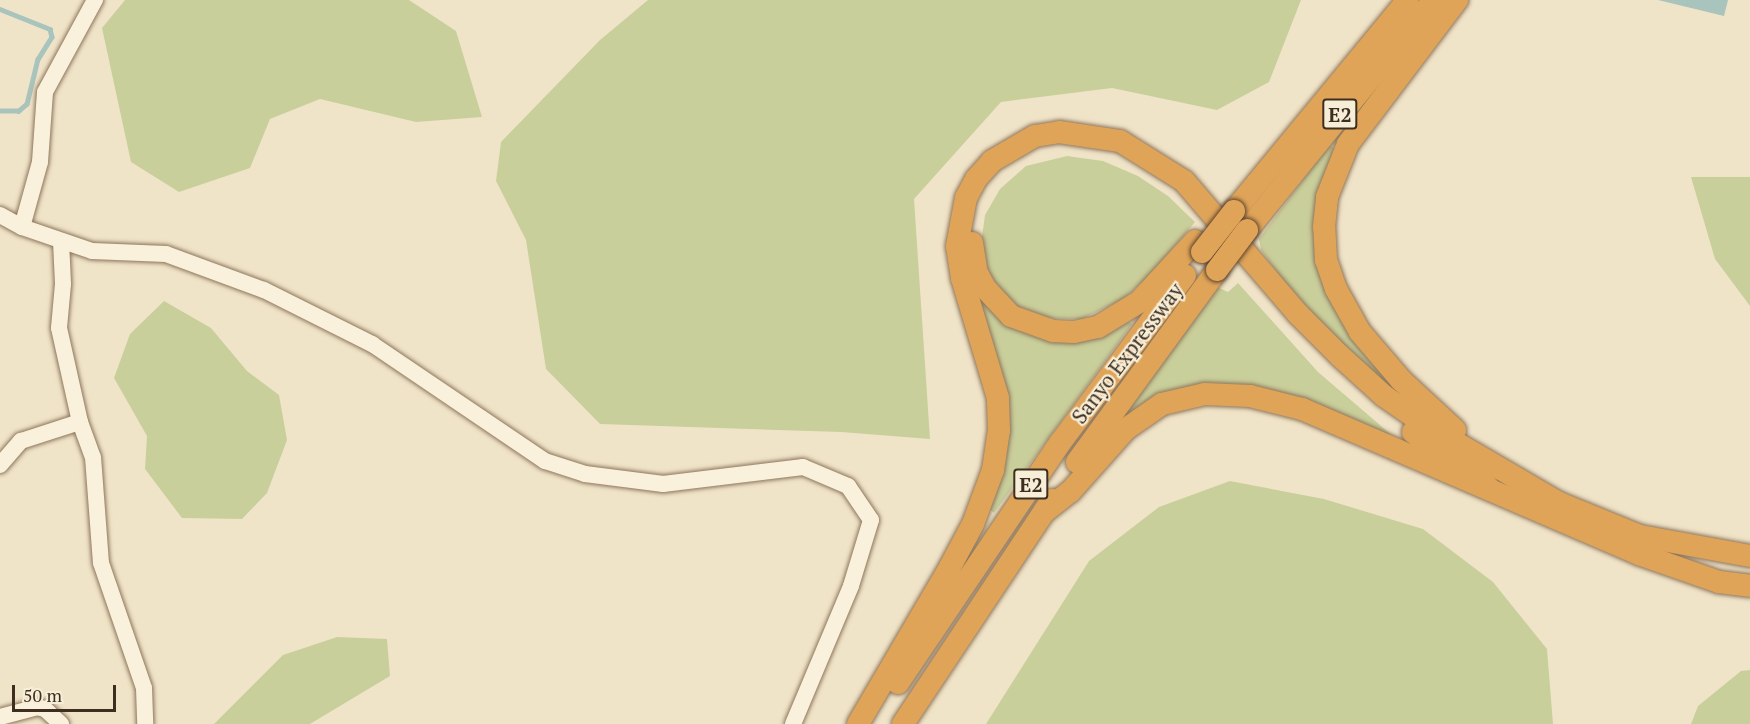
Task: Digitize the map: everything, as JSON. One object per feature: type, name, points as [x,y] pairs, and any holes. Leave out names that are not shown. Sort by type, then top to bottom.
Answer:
[{"type":"highway","name":"Sanyo Expressway","points":[[871,724],[1047,462],[1199,246],[1234,211],[1408,0]]},
{"type":"highway","name":"Sanyo Expressway","points":[[903,724],[1044,513],[1217,270],[1434,0]]},
{"type":"highway","points":[[1456,0],[1348,144],[1327,197],[1326,260],[1335,290],[1360,332],[1408,387],[1506,472]]},
{"type":"highway","points":[[858,724],[950,567],[972,524],[993,470],[999,430],[998,398],[962,278],[957,246],[960,219],[976,178],[992,161],[1035,136],[1059,132],[1120,141],[1184,181],[1298,314],[1340,356],[1393,402],[1559,503],[1640,545],[1719,582],[1750,586]]},
{"type":"highway","points":[[1199,246],[1139,302],[1098,327],[1074,332],[1053,331],[1011,316],[985,288],[972,252],[976,211],[985,191],[1016,159],[1055,146],[1097,149],[1122,157],[1146,169],[1199,214],[1273,305],[1327,362],[1379,407],[1487,486]]},
{"type":"highway","points":[[1044,513],[1070,492],[1126,429],[1162,404],[1205,394],[1250,396],[1302,409],[1487,486],[1640,545],[1750,573]]},
{"type":"highway","points":[[1640,545],[1750,539]]},
{"type":"highway","points":[[1640,545],[1750,556]]},
{"type":"street","points":[[22,227],[40,162],[45,92],[95,0]]},
{"type":"street","points":[[0,215],[22,227],[92,251],[166,254],[264,290],[372,344],[545,461],[585,474],[663,484],[803,467],[848,486],[871,520],[850,586],[793,724]]},
{"type":"street","points":[[61,241],[63,284],[59,328],[80,422],[93,457],[101,563],[144,688],[145,724]]},
{"type":"street","points":[[0,465],[21,441],[80,422]]},
{"type":"street","points":[[0,717],[38,707],[45,709],[61,724]]},
{"type":"green space","points":[[125,0],[409,0],[456,31],[482,117],[416,122],[320,99],[270,119],[250,168],[179,192],[131,162],[102,28]]},
{"type":"green space","points":[[648,0],[1301,0],[1269,82],[1217,110],[1112,88],[1001,102],[914,199],[930,439],[841,432],[600,424],[546,369],[526,240],[496,181],[501,142],[600,40]]},
{"type":"green space","points":[[1329,145],[1339,152],[1316,230],[1410,399],[1392,389],[1349,352],[1285,283],[1261,250],[1259,239]]},
{"type":"green space","points":[[1067,156],[1103,161],[1138,176],[1168,196],[1195,222],[1151,274],[1123,299],[1082,319],[1041,318],[1009,303],[989,273],[981,244],[985,215],[1000,189],[1026,166]]},
{"type":"green space","points":[[1691,177],[1750,177],[1750,306],[1715,259]]},
{"type":"green space","points":[[1238,283],[1318,372],[1394,437],[1252,388],[1121,418],[1217,287],[1228,292]]},
{"type":"green space","points":[[983,296],[1019,330],[1128,321],[1132,324],[994,513],[988,508],[1000,476],[975,300]]},
{"type":"green space","points":[[164,301],[211,328],[247,371],[279,395],[287,440],[267,493],[242,519],[182,518],[145,469],[147,436],[114,378],[130,334]]},
{"type":"green space","points":[[1230,481],[1324,499],[1423,529],[1493,582],[1547,649],[1553,724],[986,724],[1089,561],[1159,507]]},
{"type":"green space","points":[[337,637],[387,639],[390,676],[310,724],[214,724],[283,655]]},
{"type":"green space","points":[[1750,670],[1750,724],[1691,724],[1698,706],[1741,671]]},
{"type":"water","points":[[1658,0],[1728,0],[1724,16]]},
{"type":"waterway","points":[[0,9],[50,29],[52,37],[38,59],[27,104],[19,111],[0,111]]}]
